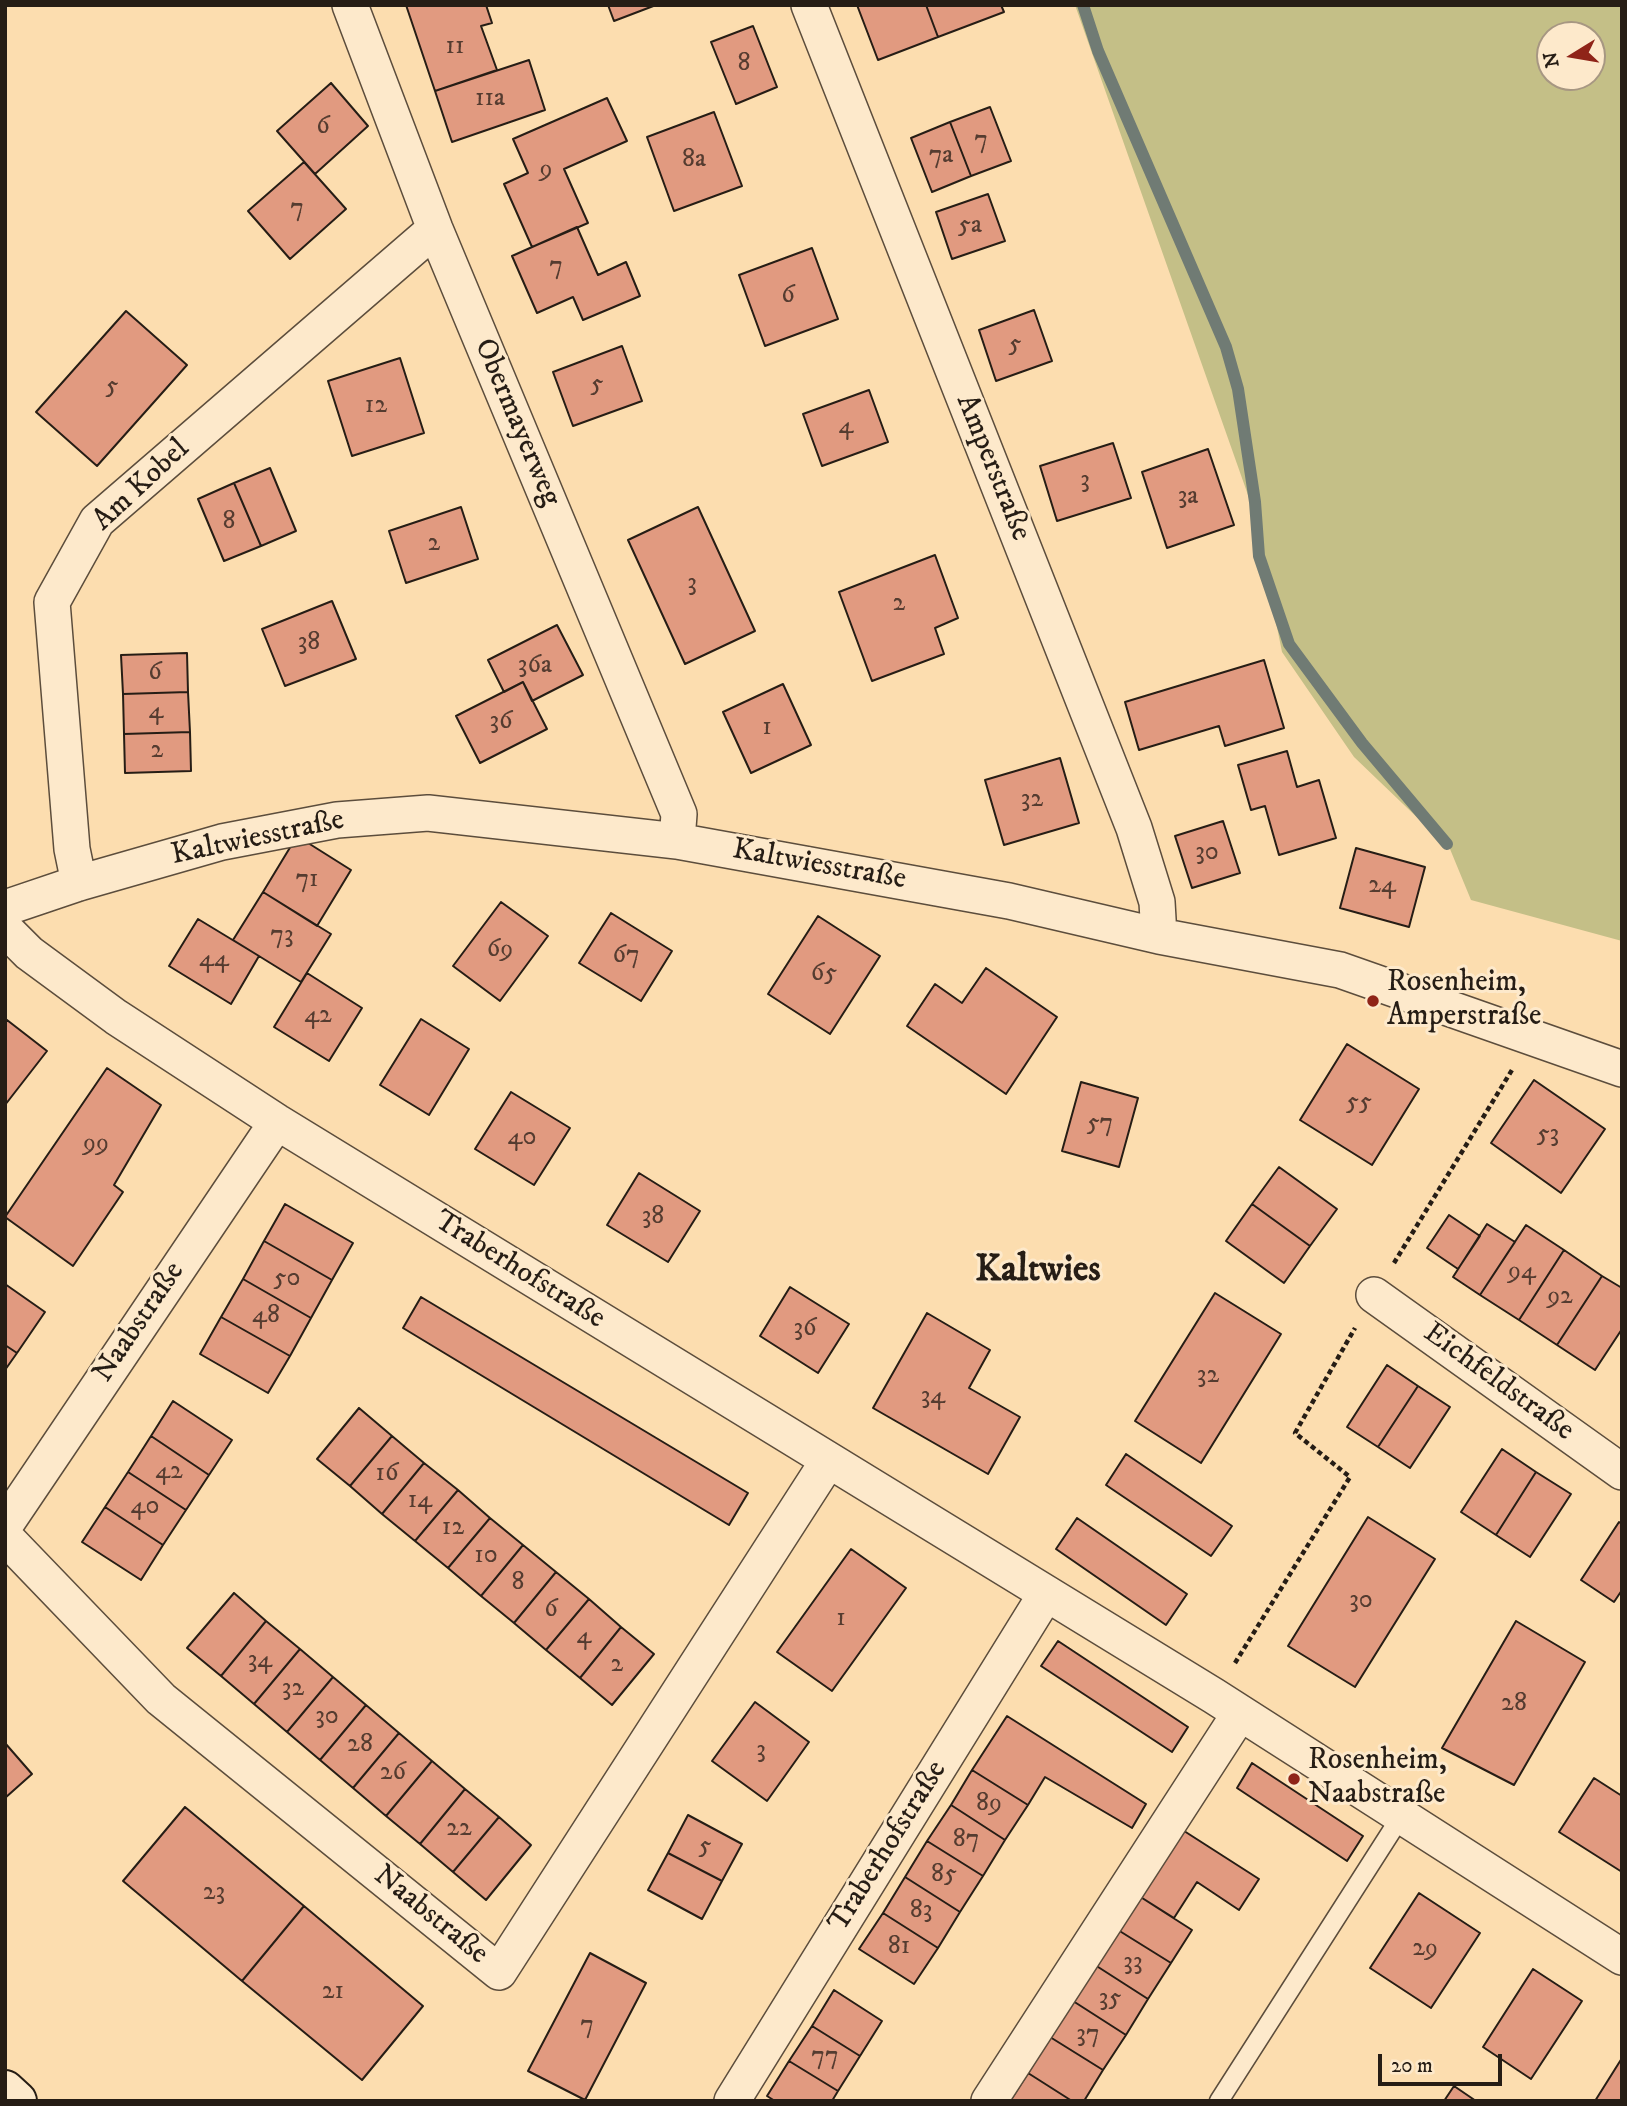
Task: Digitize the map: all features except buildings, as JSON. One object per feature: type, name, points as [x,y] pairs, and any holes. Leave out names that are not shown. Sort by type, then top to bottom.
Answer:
[{"type":"main road","points":[[5,2090],[17,2101]]},
{"type":"street","name":"Obermayerweg","points":[[350,5],[435,229],[679,814],[677,841]]},
{"type":"street","name":"Amperstraße","points":[[809,5],[1133,828],[1157,902],[1159,936]]},
{"type":"street","name":"Am Kobel","points":[[79,883],[72,849],[52,602],[97,521],[435,229]]},
{"type":"street","name":"Kaltwiesstraße","points":[[5,908],[79,883],[222,842],[337,820],[428,813],[677,841],[1009,901],[1159,936],[1340,970],[1622,1069]]},
{"type":"street","name":"Traberhofstraße","points":[[5,929],[29,953],[116,1017],[277,1122],[1227,1705],[1400,1818],[1622,1957]]},
{"type":"street","name":"Naabstraße","points":[[5,1525],[277,1122]]},
{"type":"street","name":"Eichfeldstraße","points":[[1374,1295],[1622,1472]]},
{"type":"street","name":"Naabstraße","points":[[5,1537],[161,1699],[499,1972],[828,1461]]},
{"type":"street","name":"Traberhofstraße","points":[[732,2101],[1046,1594]]},
{"type":"street","points":[[989,2101],[1227,1705]]},
{"type":"lane","points":[[1219,2101],[1400,1818]]},
{"type":"path","points":[[1227,1705],[1350,1477],[1295,1433],[1374,1295],[1533,1036]]},
{"type":"shaded area","points":[[1075,5],[1622,5],[1622,941],[1471,900],[1450,849],[1354,757],[1282,652],[1254,512]]},
{"type":"waterway","points":[[1083,5],[1098,51],[1226,347],[1238,389],[1255,502],[1259,556],[1289,644],[1362,743],[1447,844]]},
{"type":"place","name":"Rosenheim, Amperstraße","points":[[1373,1001]]},
{"type":"place","name":"Rosenheim, Naabstraße","points":[[1294,1779]]},
{"type":"district","name":"Kaltwies","points":[[1038,1272]]}]
